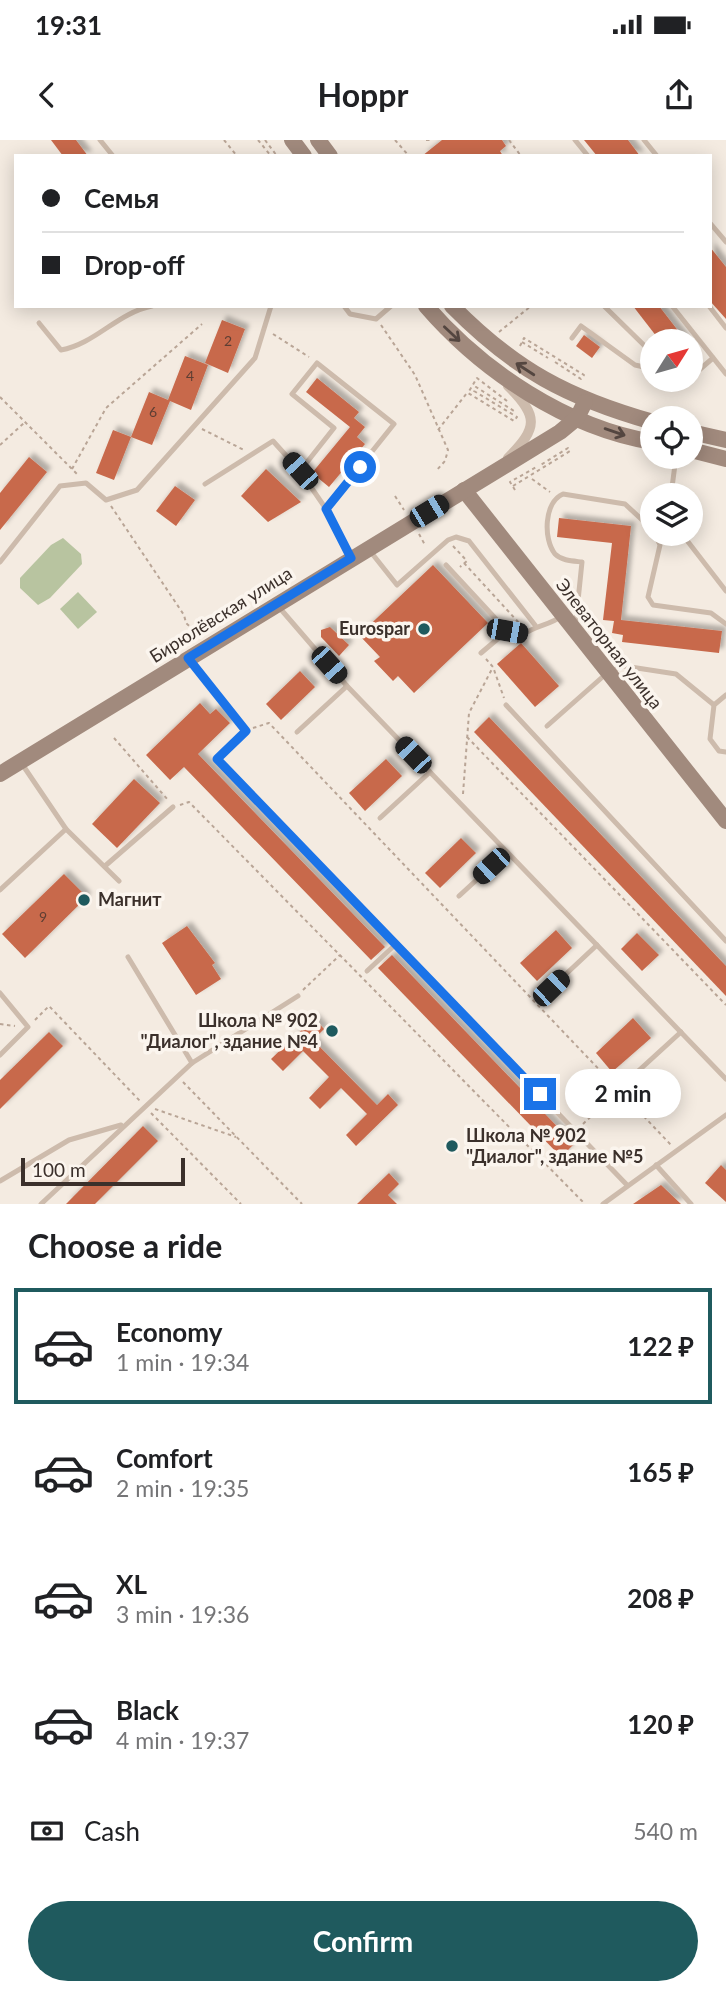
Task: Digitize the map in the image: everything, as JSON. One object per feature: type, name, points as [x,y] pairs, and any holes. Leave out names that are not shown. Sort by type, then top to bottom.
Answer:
[{"type":"street","points":[[318,140],[329,154]]},
{"type":"street","points":[[428,308],[524,402],[531,416],[528,436],[494,471]]},
{"type":"street","points":[[454,308],[488,341],[523,368],[585,401],[640,418]]},
{"type":"street","points":[[481,360],[548,405],[640,439]]},
{"type":"street","points":[[578,418],[585,401]]},
{"type":"street","name":"Бирюлёвская улица","points":[[0,774],[578,418]]},
{"type":"street","points":[[703,435],[726,440]]},
{"type":"street","points":[[703,453],[726,459]]},
{"type":"street","name":"Элеваторная улица","points":[[464,490],[726,821]]},
{"type":"lane","points":[[100,140],[111,154]]},
{"type":"lane","points":[[575,140],[586,154]]},
{"type":"lane","points":[[644,140],[655,154]]},
{"type":"lane","points":[[712,225],[726,242]]},
{"type":"lane","points":[[39,323],[61,350],[76,348],[119,318],[146,308]]},
{"type":"lane","points":[[0,562],[60,486],[86,483],[106,500],[137,490],[256,358],[271,308]]},
{"type":"lane","points":[[346,308],[350,314],[376,319],[389,308]]},
{"type":"lane","points":[[606,308],[640,341]]},
{"type":"lane","points":[[674,308],[726,374]]},
{"type":"lane","points":[[711,308],[726,328]]},
{"type":"lane","points":[[572,338],[581,326],[640,366]]},
{"type":"lane","points":[[704,366],[713,358]]},
{"type":"lane","points":[[300,471],[334,428],[292,394],[317,363],[394,424],[326,509]]},
{"type":"lane","points":[[205,484],[273,442],[300,471],[326,509],[351,558]]},
{"type":"lane","points":[[481,653],[507,631],[527,632],[536,625],[576,620],[582,562],[562,559],[554,552],[548,539],[550,516],[556,497],[571,495],[625,504],[640,516]]},
{"type":"lane","points":[[368,548],[397,585],[448,540],[456,537],[470,541],[536,625]]},
{"type":"lane","points":[[660,546],[648,597],[653,605],[711,613],[726,624]]},
{"type":"lane","points":[[691,546],[726,591]]},
{"type":"lane","points":[[446,565],[507,631]]},
{"type":"lane","points":[[276,603],[347,686],[681,1032],[723,1071],[726,1079]]},
{"type":"lane","points":[[188,658],[246,731],[217,759],[627,1185]]},
{"type":"lane","points":[[547,726],[607,673],[624,666],[676,674],[714,705]]},
{"type":"lane","points":[[297,732],[347,686]]},
{"type":"lane","points":[[726,695],[714,705],[710,739],[719,751],[726,752]]},
{"type":"lane","points":[[506,705],[726,941]]},
{"type":"lane","points":[[20,761],[66,829],[119,881]]},
{"type":"lane","points":[[380,818],[430,772]]},
{"type":"lane","points":[[105,866],[173,807]]},
{"type":"lane","points":[[0,890],[66,829]]},
{"type":"lane","points":[[459,896],[507,852]]},
{"type":"lane","points":[[367,971],[396,944]]},
{"type":"lane","points":[[551,988],[597,945]]},
{"type":"lane","points":[[128,957],[192,1063]]},
{"type":"lane","points":[[0,993],[28,1027],[0,1055]]},
{"type":"lane","points":[[41,1204],[192,1063],[298,996]]},
{"type":"lane","points":[[635,1074],[681,1032]]},
{"type":"lane","points":[[603,1204],[726,1115]]},
{"type":"lane","points":[[0,1181],[69,1140],[124,1124]]},
{"type":"lane","points":[[656,1165],[691,1204]]},
{"type":"path","points":[[258,140],[269,154]]},
{"type":"path","points":[[265,140],[277,154]]},
{"type":"path","points":[[395,140],[408,154]]},
{"type":"path","points":[[498,332],[528,308]]},
{"type":"path","points":[[376,319],[415,375],[448,450],[445,461],[436,471]]},
{"type":"path","points":[[72,469],[106,408],[202,324]]},
{"type":"path","points":[[266,329],[317,363]]},
{"type":"path","points":[[519,347],[524,338],[584,376],[582,379],[555,362]]},
{"type":"path","points":[[522,342],[548,358]]},
{"type":"path","points":[[439,430],[477,378],[496,395]]},
{"type":"path","points":[[467,393],[514,421],[517,417],[474,390],[476,387],[520,415]]},
{"type":"path","points":[[0,397],[86,483]]},
{"type":"path","points":[[0,445],[25,422]]},
{"type":"path","points":[[195,426],[253,454]]},
{"type":"path","points":[[568,448],[570,451],[514,488],[510,482],[568,448]]},
{"type":"path","points":[[532,479],[556,497]]},
{"type":"path","points":[[395,496],[405,511]]},
{"type":"path","points":[[106,500],[184,615],[186,623],[197,633],[209,630]]},
{"type":"path","points":[[416,530],[425,545]]},
{"type":"path","points":[[448,540],[467,561],[453,573]]},
{"type":"path","points":[[464,563],[527,632]]},
{"type":"path","points":[[481,653],[493,667],[506,705]]},
{"type":"path","points":[[462,805],[469,713],[493,667]]},
{"type":"path","points":[[246,731],[269,723],[676,1151]]},
{"type":"path","points":[[467,737],[726,1005]]},
{"type":"path","points":[[114,738],[173,807],[189,802],[585,1204]]},
{"type":"path","points":[[445,909],[459,896]]},
{"type":"path","points":[[298,996],[340,956]]},
{"type":"path","points":[[536,1003],[551,988]]},
{"type":"path","points":[[0,1024],[28,1027],[49,1006],[241,1204]]},
{"type":"path","points":[[575,1132],[635,1074]]},
{"type":"path","points":[[177,1076],[302,1204]]},
{"type":"path","points":[[144,1105],[237,1138]]},
{"type":"path","points":[[231,1204],[236,1199]]},
{"type":"green space","points":[[63,538],[81,554],[82,564],[50,598],[38,605],[20,588],[20,578],[51,545]]},
{"type":"green space","points":[[78,592],[97,612],[78,629],[60,609]]},
{"type":"building","points":[[51,140],[76,140],[86,154],[62,154]]},
{"type":"building","points":[[442,140],[502,140],[506,146],[500,151],[502,154],[424,154]]},
{"type":"building","points":[[584,140],[628,140],[638,154],[595,154]]},
{"type":"building","points":[[712,250],[726,267],[726,319],[712,303]]},
{"type":"building","points":[[635,308],[661,308],[677,329],[651,329]]},
{"type":"building","points":[[222,320],[245,329],[228,373],[205,363]]},
{"type":"building","points":[[584,335],[600,347],[592,358],[576,346]]},
{"type":"building","points":[[185,356],[208,365],[191,410],[170,401],[152,445],[131,437],[149,392],[168,400]]},
{"type":"building","points":[[317,378],[359,412],[354,418],[365,427],[357,437],[365,444],[329,487],[312,473],[350,427],[306,392]]},
{"type":"building","points":[[113,430],[131,437],[114,480],[96,473]]},
{"type":"building","points":[[29,457],[47,472],[0,530],[0,493]]},
{"type":"building","points":[[266,469],[301,502],[268,522],[241,496]]},
{"type":"building","points":[[175,486],[195,500],[176,526],[156,511]]},
{"type":"building","points":[[559,518],[631,526],[621,620],[722,631],[719,653],[622,642],[623,635],[612,633],[614,621],[603,620],[612,543],[557,537]]},
{"type":"building","name":"Eurospar","points":[[433,565],[488,623],[414,693],[398,676],[393,681],[374,661],[380,657],[359,635]]},
{"type":"building","points":[[330,627],[349,645],[339,656],[321,637],[321,630]]},
{"type":"building","points":[[521,643],[559,686],[535,707],[497,664]]},
{"type":"building","points":[[300,671],[315,687],[281,720],[266,704]]},
{"type":"building","points":[[200,703],[210,714],[216,709],[230,723],[198,754],[385,947],[371,960],[184,767],[170,780],[146,755]]},
{"type":"building","points":[[489,717],[726,966],[726,996],[474,732]]},
{"type":"building","points":[[386,759],[402,776],[365,811],[349,793]]},
{"type":"building","points":[[134,779],[160,803],[117,848],[92,824]]},
{"type":"building","points":[[461,838],[476,853],[440,888],[425,873]]},
{"type":"building","points":[[64,874],[87,897],[25,958],[2,934]]},
{"type":"building","points":[[187,926],[215,963],[212,965],[221,979],[196,995],[162,943]]},
{"type":"building","points":[[556,930],[572,948],[537,981],[520,963]]},
{"type":"building","points":[[637,933],[659,955],[642,971],[621,949]]},
{"type":"building","points":[[392,955],[574,1144],[561,1157],[378,968]]},
{"type":"building","points":[[314,1018],[324,1029],[313,1040],[377,1105],[388,1094],[398,1105],[356,1146],[346,1135],[367,1114],[341,1088],[320,1109],[309,1098],[329,1077],[303,1051],[283,1071],[271,1059]]},
{"type":"building","points":[[633,1018],[651,1038],[612,1072],[596,1053]]},
{"type":"building","points":[[49,1032],[63,1046],[0,1109],[0,1080]]},
{"type":"building","points":[[143,1126],[158,1141],[95,1204],[66,1204]]},
{"type":"building","points":[[721,1165],[726,1170],[726,1202],[705,1183]]},
{"type":"building","points":[[389,1173],[399,1184],[388,1195],[397,1204],[357,1204]]},
{"type":"building","points":[[661,1185],[681,1204],[633,1204]]},
{"type":"place","name":"Eurospar","points":[[424,629]]},
{"type":"place","name":"Магнит","points":[[84,900]]},
{"type":"place","name":"Школа № 902 \"Диалог\", здание №4","points":[[332,1031]]},
{"type":"place","name":"Школа № 902 \"Диалог\", здание №5","points":[[452,1146]]},
{"type":"route","points":[[360,467],[326,509],[351,558],[188,658],[246,731],[217,759],[540,1094]]}]
